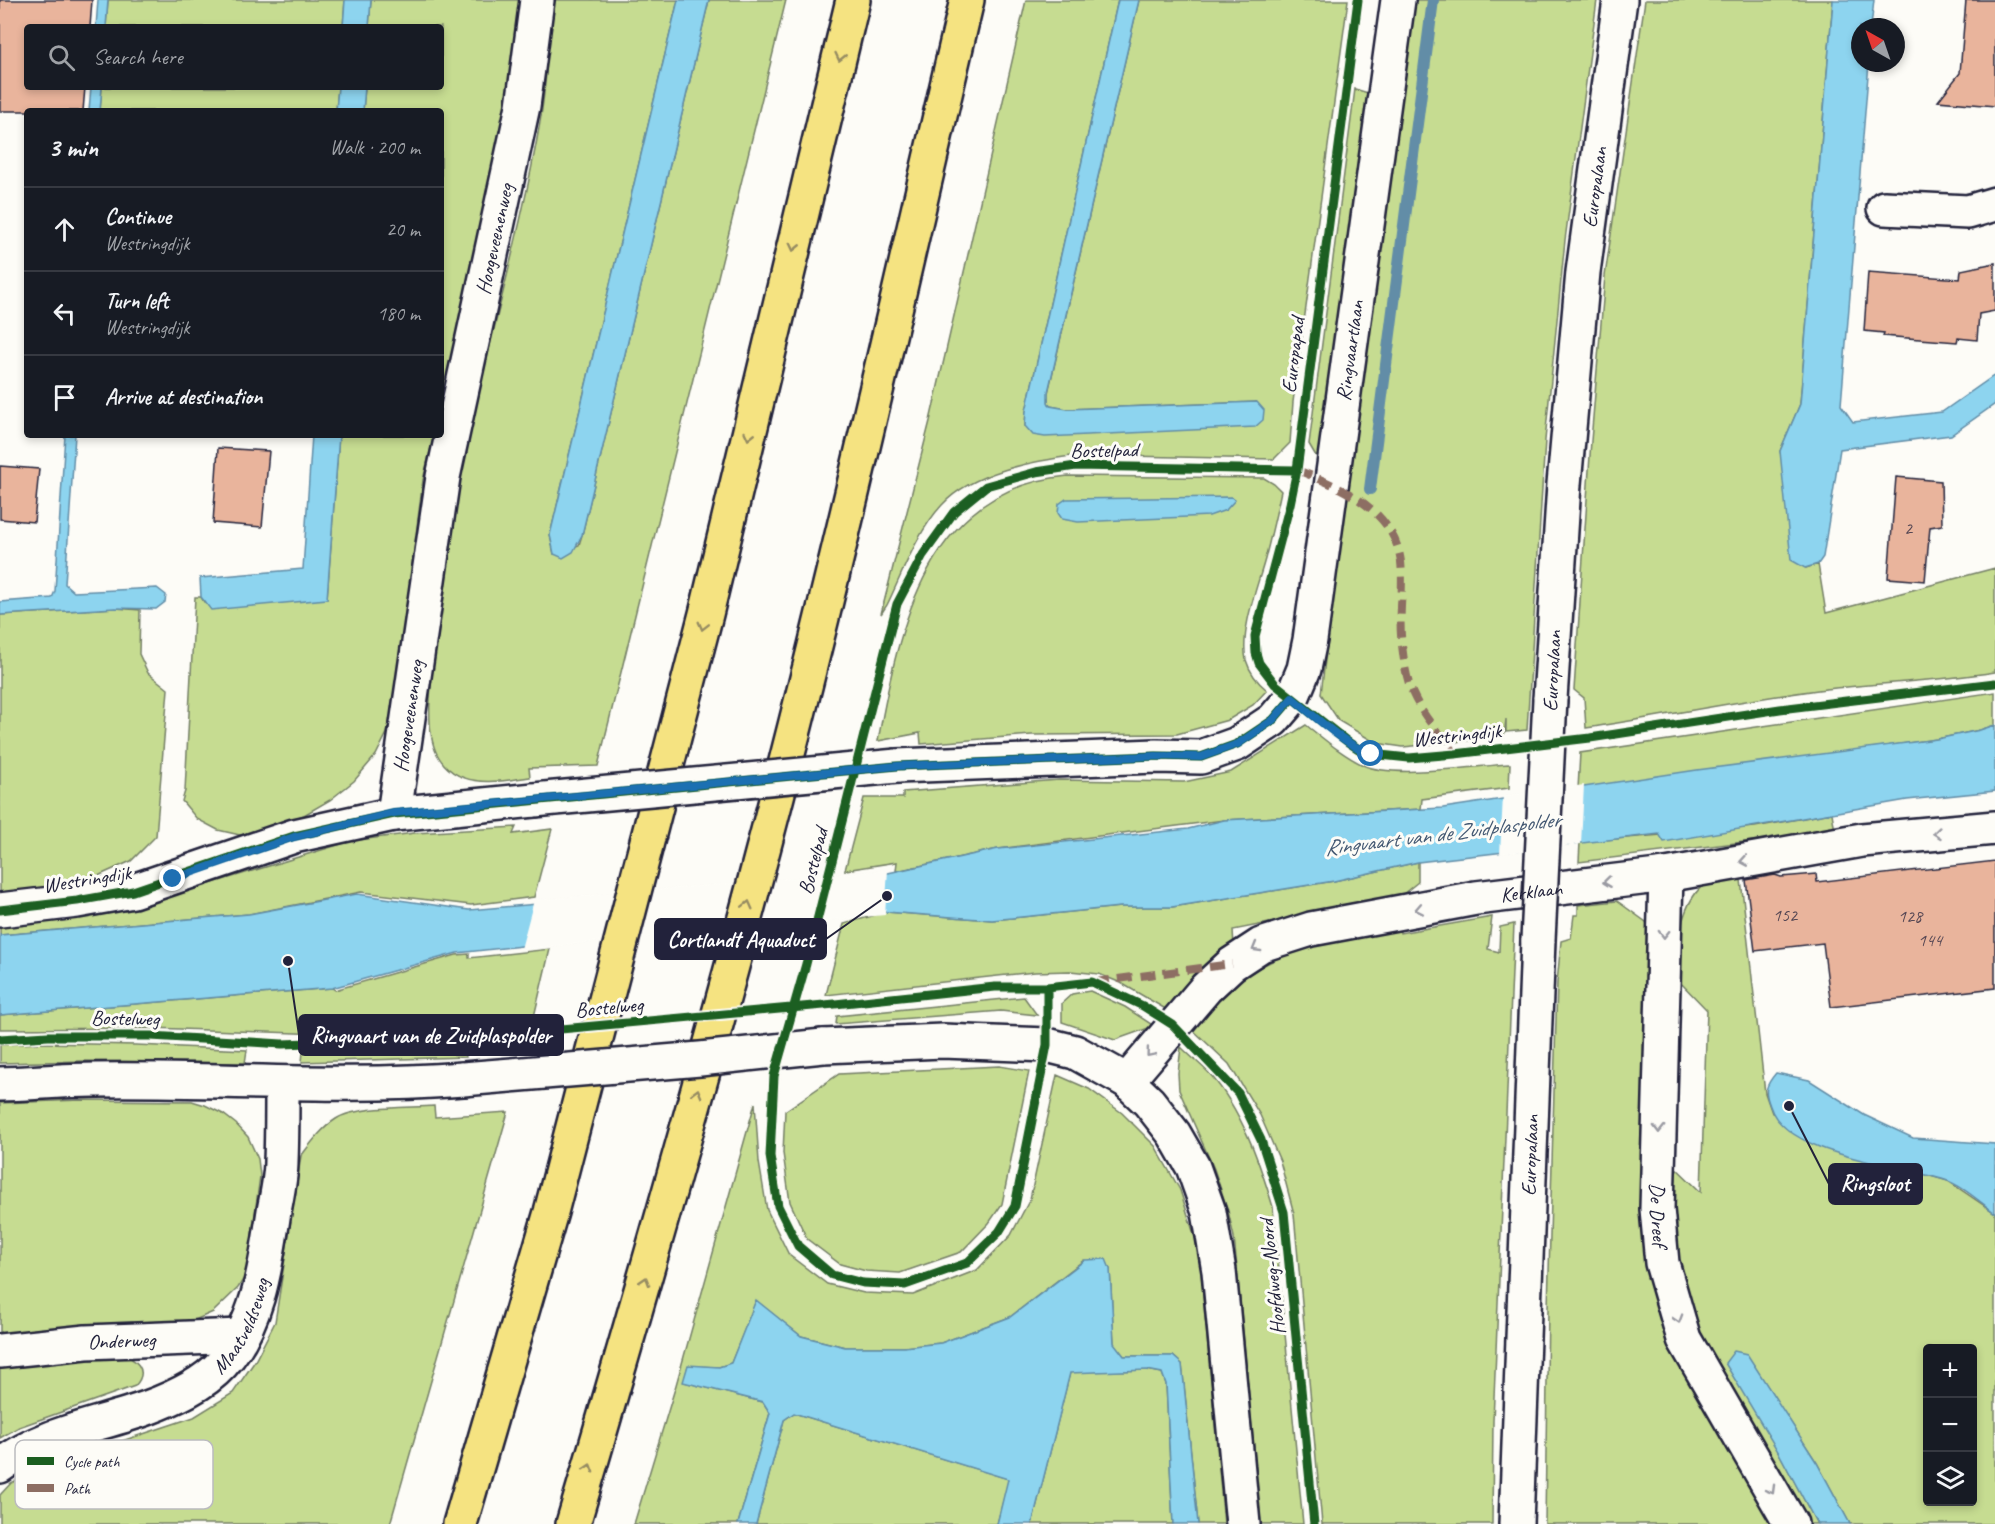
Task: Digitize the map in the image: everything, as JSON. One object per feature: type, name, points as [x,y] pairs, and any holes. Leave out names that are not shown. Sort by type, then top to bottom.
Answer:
[{"type":"highway","points":[[460,1524],[551,1212],[706,614],[853,0]]},
{"type":"highway","points":[[573,1524],[662,1224],[738,944],[826,603],[967,0]]},
{"type":"street","name":"Hoogeveenenweg","points":[[394,813],[443,477],[523,106],[537,0]]},
{"type":"street","name":"Ringvaartlaan","points":[[1292,698],[1304,669],[1310,640],[1398,0]]},
{"type":"street","name":"Europalaan","points":[[1516,1524],[1538,940],[1564,484],[1582,284],[1620,0]]},
{"type":"street","points":[[1884,208],[1968,212],[1995,204]]},
{"type":"street","name":"Westringdijk","points":[[0,909],[77,901],[133,891],[294,837],[394,813],[897,766],[1156,756],[1201,757],[1238,744],[1273,720],[1292,698]]},
{"type":"street","name":"Kerklaan","points":[[1127,1081],[1206,988],[1232,964],[1261,945],[1311,929],[1476,898],[1666,875],[1862,840],[1995,828]]},
{"type":"street","name":"De Dreef","points":[[1666,875],[1657,1209],[1662,1263],[1684,1339],[1791,1524]]},
{"type":"street","points":[[0,1084],[96,1080],[403,1084],[700,1059],[823,1046],[943,1041],[1047,1045],[1075,1052],[1127,1081],[1149,1102],[1174,1134],[1192,1167],[1209,1212],[1219,1271],[1243,1524]]},
{"type":"street","name":"Maatveldseweg","points":[[44,1440],[147,1408],[187,1390],[220,1366],[241,1336],[257,1298],[267,1259],[281,1164],[282,1084]]},
{"type":"street","name":"Onderweg","points":[[0,1351],[86,1342],[241,1336]]},
{"type":"street","name":"Maatveldseweg","points":[[0,1466],[15,1456]]},
{"type":"green space","points":[[108,0],[345,0],[343,24],[106,24]]},
{"type":"green space","points":[[371,0],[521,0],[511,98],[493,194],[444,391],[444,108],[363,108],[365,90],[444,90],[444,24],[369,24]]},
{"type":"green space","points":[[552,0],[678,0],[550,535],[554,554],[579,545],[582,535],[709,0],[786,0],[598,766],[529,768],[530,777],[504,781],[478,781],[455,773],[445,766],[437,754],[430,727],[432,675],[461,475],[524,206],[540,122]]},
{"type":"green space","points":[[1026,0],[1118,0],[1026,411],[1025,426],[1257,402],[1067,409],[1050,406],[1048,393],[1139,0],[1348,0],[1293,402],[1290,443],[1274,459],[1078,455],[1024,464],[987,476],[955,493],[933,516],[918,540],[881,614],[930,421]]},
{"type":"green space","points":[[1410,0],[1597,0],[1565,240],[1545,440],[1527,730],[1506,732],[1506,719],[1504,737],[1403,747],[1376,743],[1339,721],[1321,694],[1344,500]]},
{"type":"green space","points":[[1645,0],[1833,0],[1800,404],[1780,451],[1806,568],[1818,564],[1826,613],[1995,568],[1995,672],[1796,693],[1586,728],[1584,698],[1574,690],[1591,441],[1605,276]]},
{"type":"green space","points":[[1355,89],[1368,93],[1320,457],[1316,456],[1309,444]]},
{"type":"green space","points":[[102,90],[338,90],[336,108],[100,108]]},
{"type":"green space","points":[[339,438],[433,438],[423,480],[394,705],[387,733],[376,755],[354,781],[330,800],[304,815],[244,836],[218,830],[197,819],[182,801],[185,791],[195,597],[201,597],[204,602],[327,599]]},
{"type":"green space","points":[[1068,476],[1264,478],[1281,491],[1245,636],[1248,665],[1254,677],[1267,690],[1253,705],[1228,720],[1177,734],[1032,735],[921,744],[920,733],[878,741],[886,697],[910,610],[928,570],[951,535],[982,506],[1020,486]]},
{"type":"green space","points":[[115,608],[140,610],[139,654],[148,673],[168,689],[156,836],[131,861],[89,880],[0,894],[0,615]]},
{"type":"green space","points":[[1995,692],[1995,725],[1980,730],[1937,739],[1578,789],[1580,753]]},
{"type":"green space","points":[[1306,725],[1348,756],[1363,765],[1376,769],[1413,771],[1510,764],[1509,788],[1422,799],[1421,809],[1224,820],[998,849],[896,871],[897,862],[845,870],[864,798],[903,798],[903,792],[1059,780],[1184,782],[1231,772]]},
{"type":"green space","points":[[1832,813],[1835,831],[1579,862],[1580,842],[1755,827]]},
{"type":"green space","points":[[516,827],[513,834],[552,829],[534,897],[471,905],[361,892],[249,914],[0,935],[0,925],[124,910],[351,841],[415,833]]},
{"type":"green space","points":[[1418,862],[1418,882],[1398,898],[1233,930],[1234,946],[1169,1011],[1121,983],[1099,974],[1070,971],[1035,972],[826,995],[844,924],[886,912],[992,920],[1120,907],[1172,907],[1334,881]]},
{"type":"green space","points":[[1740,871],[1765,1093],[1772,1113],[1902,1168],[1948,1181],[1995,1213],[1995,1524],[1850,1524],[1817,1463],[1747,1355],[1734,1352],[1779,1453],[1817,1524],[1809,1524],[1696,1328],[1671,1238],[1671,1163],[1701,1192],[1707,1010],[1676,978],[1682,922],[1687,909],[1701,886],[1713,877]]},
{"type":"green space","points":[[1617,901],[1646,922],[1651,934],[1644,1215],[1779,1524],[1545,1524],[1548,1308],[1557,983],[1561,941],[1571,938],[1574,915],[1578,915],[1578,905]]},
{"type":"green space","points":[[1492,917],[1488,949],[1499,952],[1500,927],[1514,924],[1493,1421],[1492,1524],[1322,1524],[1294,1214],[1280,1161],[1260,1115],[1229,1064],[1193,1030],[1234,985],[1252,972],[1291,953],[1334,940],[1399,926],[1400,933]]},
{"type":"green space","points":[[550,949],[533,1021],[461,1022],[461,1028],[351,1035],[152,1028],[0,1029],[0,1015],[332,988],[335,990],[456,955],[469,954],[469,958]]},
{"type":"green space","points":[[1090,991],[1125,1007],[1154,1026],[1115,1040],[1062,1022],[1062,1003],[1072,994]]},
{"type":"green space","points":[[1024,997],[1037,1015],[1001,1011],[836,1024],[837,1016]]},
{"type":"green space","points":[[43,1043],[247,1050],[245,1063],[82,1061],[0,1063],[0,1045]]},
{"type":"green space","points":[[464,1046],[466,1057],[302,1062],[303,1052]]},
{"type":"green space","points":[[1181,1047],[1209,1073],[1231,1103],[1255,1154],[1273,1207],[1303,1524],[1261,1524],[1234,1237],[1214,1169],[1179,1090]]},
{"type":"green space","points":[[999,1066],[1029,1071],[1002,1204],[989,1223],[961,1252],[900,1273],[866,1271],[840,1264],[807,1239],[790,1202],[783,1153],[785,1111],[839,1074]]},
{"type":"green space","points":[[1057,1075],[1089,1089],[1122,1113],[1155,1146],[1180,1190],[1199,1250],[1224,1524],[1198,1524],[1182,1364],[1173,1356],[1124,1356],[1114,1344],[1110,1269],[1084,1260],[1010,1317],[941,1343],[904,1347],[845,1347],[801,1336],[756,1301],[731,1363],[719,1367],[688,1366],[684,1382],[763,1402],[770,1413],[738,1524],[634,1524],[676,1385],[755,1103],[759,1162],[767,1210],[789,1255],[827,1284],[864,1293],[913,1295],[977,1270],[1011,1235],[1030,1199]]},
{"type":"green space","points":[[82,1100],[192,1101],[223,1114],[236,1124],[248,1137],[258,1159],[260,1176],[247,1273],[238,1288],[213,1312],[195,1320],[0,1338],[0,1103]]},
{"type":"green space","points":[[434,1106],[435,1117],[508,1112],[390,1524],[0,1524],[0,1495],[15,1481],[15,1509],[213,1509],[213,1440],[125,1440],[194,1417],[233,1393],[255,1361],[275,1322],[301,1156],[317,1136],[336,1119],[356,1112]]},
{"type":"green space","points":[[119,1355],[130,1358],[139,1365],[141,1375],[135,1386],[19,1427],[0,1438],[0,1366]]},
{"type":"green space","points":[[1147,1370],[1162,1373],[1166,1384],[1173,1524],[1032,1524],[1070,1372]]},
{"type":"green space","points":[[794,1413],[1009,1479],[997,1524],[756,1524],[784,1420]]},
{"type":"water","points":[[98,0],[108,0],[106,24],[96,24]]},
{"type":"water","points":[[345,0],[371,0],[369,24],[343,24]]},
{"type":"water","points":[[678,0],[709,0],[582,535],[573,552],[563,558],[554,554],[550,535]]},
{"type":"water","points":[[1118,0],[1139,0],[1048,392],[1048,402],[1050,406],[1067,409],[1257,402],[1264,410],[1263,420],[1255,427],[1045,437],[1033,435],[1025,426],[1026,411]]},
{"type":"water","points":[[1833,0],[1874,0],[1872,18],[1851,18],[1851,72],[1868,72],[1841,405],[1853,422],[1942,412],[1995,375],[1995,404],[1951,435],[1840,449],[1823,557],[1818,564],[1805,568],[1791,560],[1780,451],[1800,404]]},
{"type":"water","points":[[91,90],[102,90],[100,108],[89,108]]},
{"type":"water","points":[[338,90],[365,90],[363,108],[336,108]]},
{"type":"water","points":[[65,438],[75,438],[65,584],[74,592],[157,588],[166,595],[165,602],[156,609],[115,608],[0,615],[0,602],[52,598],[55,591]]},
{"type":"water","points":[[312,438],[339,438],[327,599],[211,610],[201,597],[200,578],[303,569]]},
{"type":"water","points":[[1231,497],[1235,500],[1226,510],[1209,516],[1078,522],[1062,519],[1058,513],[1059,504],[1066,499]]},
{"type":"water","points":[[1995,725],[1995,791],[1907,800],[1664,842],[1659,834],[1418,862],[1334,881],[1172,907],[1120,907],[992,920],[886,912],[522,946],[457,953],[332,988],[0,1015],[0,935],[249,914],[357,894],[469,910],[888,873],[998,849],[1188,829],[1224,820],[1443,808],[1697,770],[1937,739]]},
{"type":"water","points":[[1776,1073],[1809,1080],[1864,1115],[1913,1138],[1995,1144],[1995,1213],[1965,1190],[1945,1180],[1847,1156],[1797,1137],[1780,1123],[1768,1101],[1766,1092]]},
{"type":"water","points":[[1106,1259],[1110,1269],[1114,1343],[1124,1356],[1173,1356],[1182,1364],[1198,1524],[1173,1524],[1166,1384],[1162,1373],[1147,1370],[1070,1373],[1032,1524],[997,1524],[1008,1479],[794,1413],[784,1420],[756,1524],[738,1524],[770,1413],[763,1402],[683,1382],[688,1365],[719,1367],[731,1363],[756,1300],[801,1336],[845,1347],[904,1347],[941,1343],[1010,1317],[1085,1260]]},
{"type":"water","points":[[1734,1351],[1747,1354],[1817,1463],[1850,1524],[1817,1524],[1779,1453],[1725,1363]]},
{"type":"pier","points":[[1584,785],[1581,844],[1500,854],[1503,796]]},
{"type":"pier","points":[[888,870],[885,915],[521,949],[534,900]]},
{"type":"building","points":[[0,0],[92,0],[90,24],[24,24],[24,90],[85,90],[83,108],[24,108],[24,111],[0,111]]},
{"type":"building","points":[[1966,0],[1995,0],[1995,106],[1938,101],[1960,73]]},
{"type":"building","points":[[1995,263],[1995,311],[1979,314],[1977,340],[1958,338],[1957,342],[1883,336],[1884,333],[1864,331],[1868,272],[1960,279],[1961,270]]},
{"type":"building","points":[[218,448],[269,451],[262,527],[213,523]]},
{"type":"building","points":[[0,466],[39,469],[34,522],[0,519]]},
{"type":"building","points":[[1896,477],[1941,481],[1942,525],[1930,527],[1925,581],[1888,578]]},
{"type":"building","points":[[1995,861],[1995,988],[1831,1007],[1823,943],[1755,951],[1746,880],[1775,875],[1781,877],[1816,874],[1817,882]]},
{"type":"waterway","points":[[1370,489],[1433,0]]},
{"type":"marked path","points":[[1297,470],[1331,484],[1363,502],[1388,528],[1401,562],[1401,635],[1409,682],[1422,710],[1455,754]]},
{"type":"marked path","points":[[1095,982],[1232,964]]},
{"type":"cycle path","name":"Europapad","points":[[1358,0],[1297,470],[1255,636],[1259,663],[1275,684],[1360,750],[1371,754],[1409,758],[1590,738],[1780,709],[1995,683]]},
{"type":"cycle path","name":"Bostelpad","points":[[1047,987],[1047,1045],[1015,1206],[999,1232],[967,1263],[905,1285],[863,1283],[832,1275],[798,1246],[778,1206],[770,1156],[774,1076],[806,964],[897,604],[923,555],[954,512],[986,486],[1036,472],[1076,466],[1297,470]]},
{"type":"cycle path","points":[[0,910],[77,901],[133,891],[294,836],[394,814],[897,766],[1156,756],[1201,757],[1237,744],[1273,720],[1292,698]]},
{"type":"cycle path","name":"Bostelweg","points":[[0,1039],[48,1036],[151,1036],[282,1044],[474,1037],[995,987],[1047,987],[1092,982],[1143,1006],[1173,1025],[1238,1093],[1261,1140],[1284,1212],[1314,1524]]},
{"type":"place","name":"Cortlandt Aquaduct","points":[[887,896]]},
{"type":"place","name":"Ringvaart van de Zuidplaspolder","points":[[288,961]]},
{"type":"place","name":"Ringsloot","points":[[1789,1106]]},
{"type":"route","points":[[173,879],[294,837],[394,813],[897,766],[1156,756],[1201,757],[1238,744],[1273,720],[1292,698],[1348,742],[1371,754]]}]
